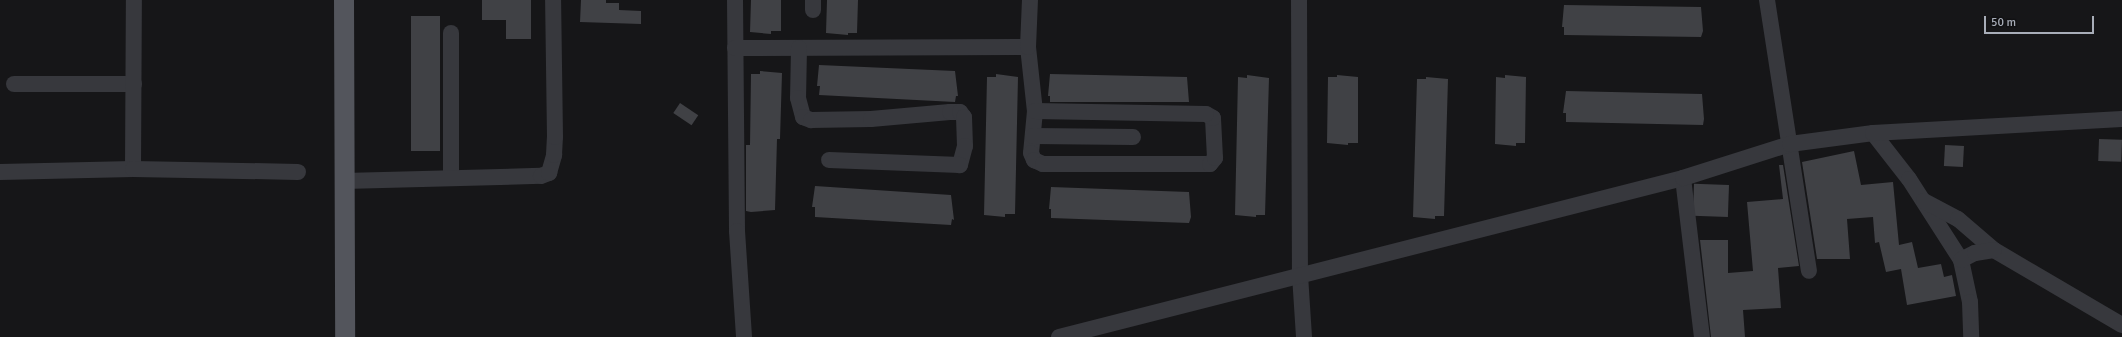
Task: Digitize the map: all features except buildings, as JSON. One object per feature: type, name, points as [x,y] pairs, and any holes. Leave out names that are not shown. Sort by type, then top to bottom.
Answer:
[{"type":"main road","points":[[344,0],[345,337]]},
{"type":"street","points":[[134,0],[134,169]]},
{"type":"street","points":[[344,181],[541,176],[549,173],[554,155],[555,137],[553,0]]},
{"type":"street","points":[[734,0],[737,231],[744,337]]},
{"type":"street","points":[[1030,0],[1028,47],[1035,110],[1031,153],[1034,160],[1043,164],[1210,164],[1215,158],[1214,118],[1206,114],[1035,110]]},
{"type":"street","points":[[1299,0],[1300,275],[1304,337]]},
{"type":"street","points":[[1767,0],[1809,271]]},
{"type":"street","points":[[451,178],[452,33]]},
{"type":"street","points":[[735,48],[1028,47]]},
{"type":"street","points":[[799,48],[798,98],[804,117],[811,120],[871,119],[950,112],[960,112],[964,117],[965,146],[960,164],[829,160]]},
{"type":"street","points":[[14,84],[134,84]]},
{"type":"street","points":[[1059,337],[1683,178],[1790,144],[1873,133],[2122,119]]},
{"type":"street","points":[[1873,133],[1924,201],[1961,260],[1970,302],[1971,337]]},
{"type":"street","points":[[1033,136],[1133,137]]},
{"type":"street","points":[[0,172],[134,169],[298,172]]},
{"type":"street","points":[[1683,178],[1702,337]]},
{"type":"street","points":[[1924,201],[1958,219],[1994,250],[2122,325]]},
{"type":"street","points":[[1961,260],[1975,253],[1994,250]]}]
